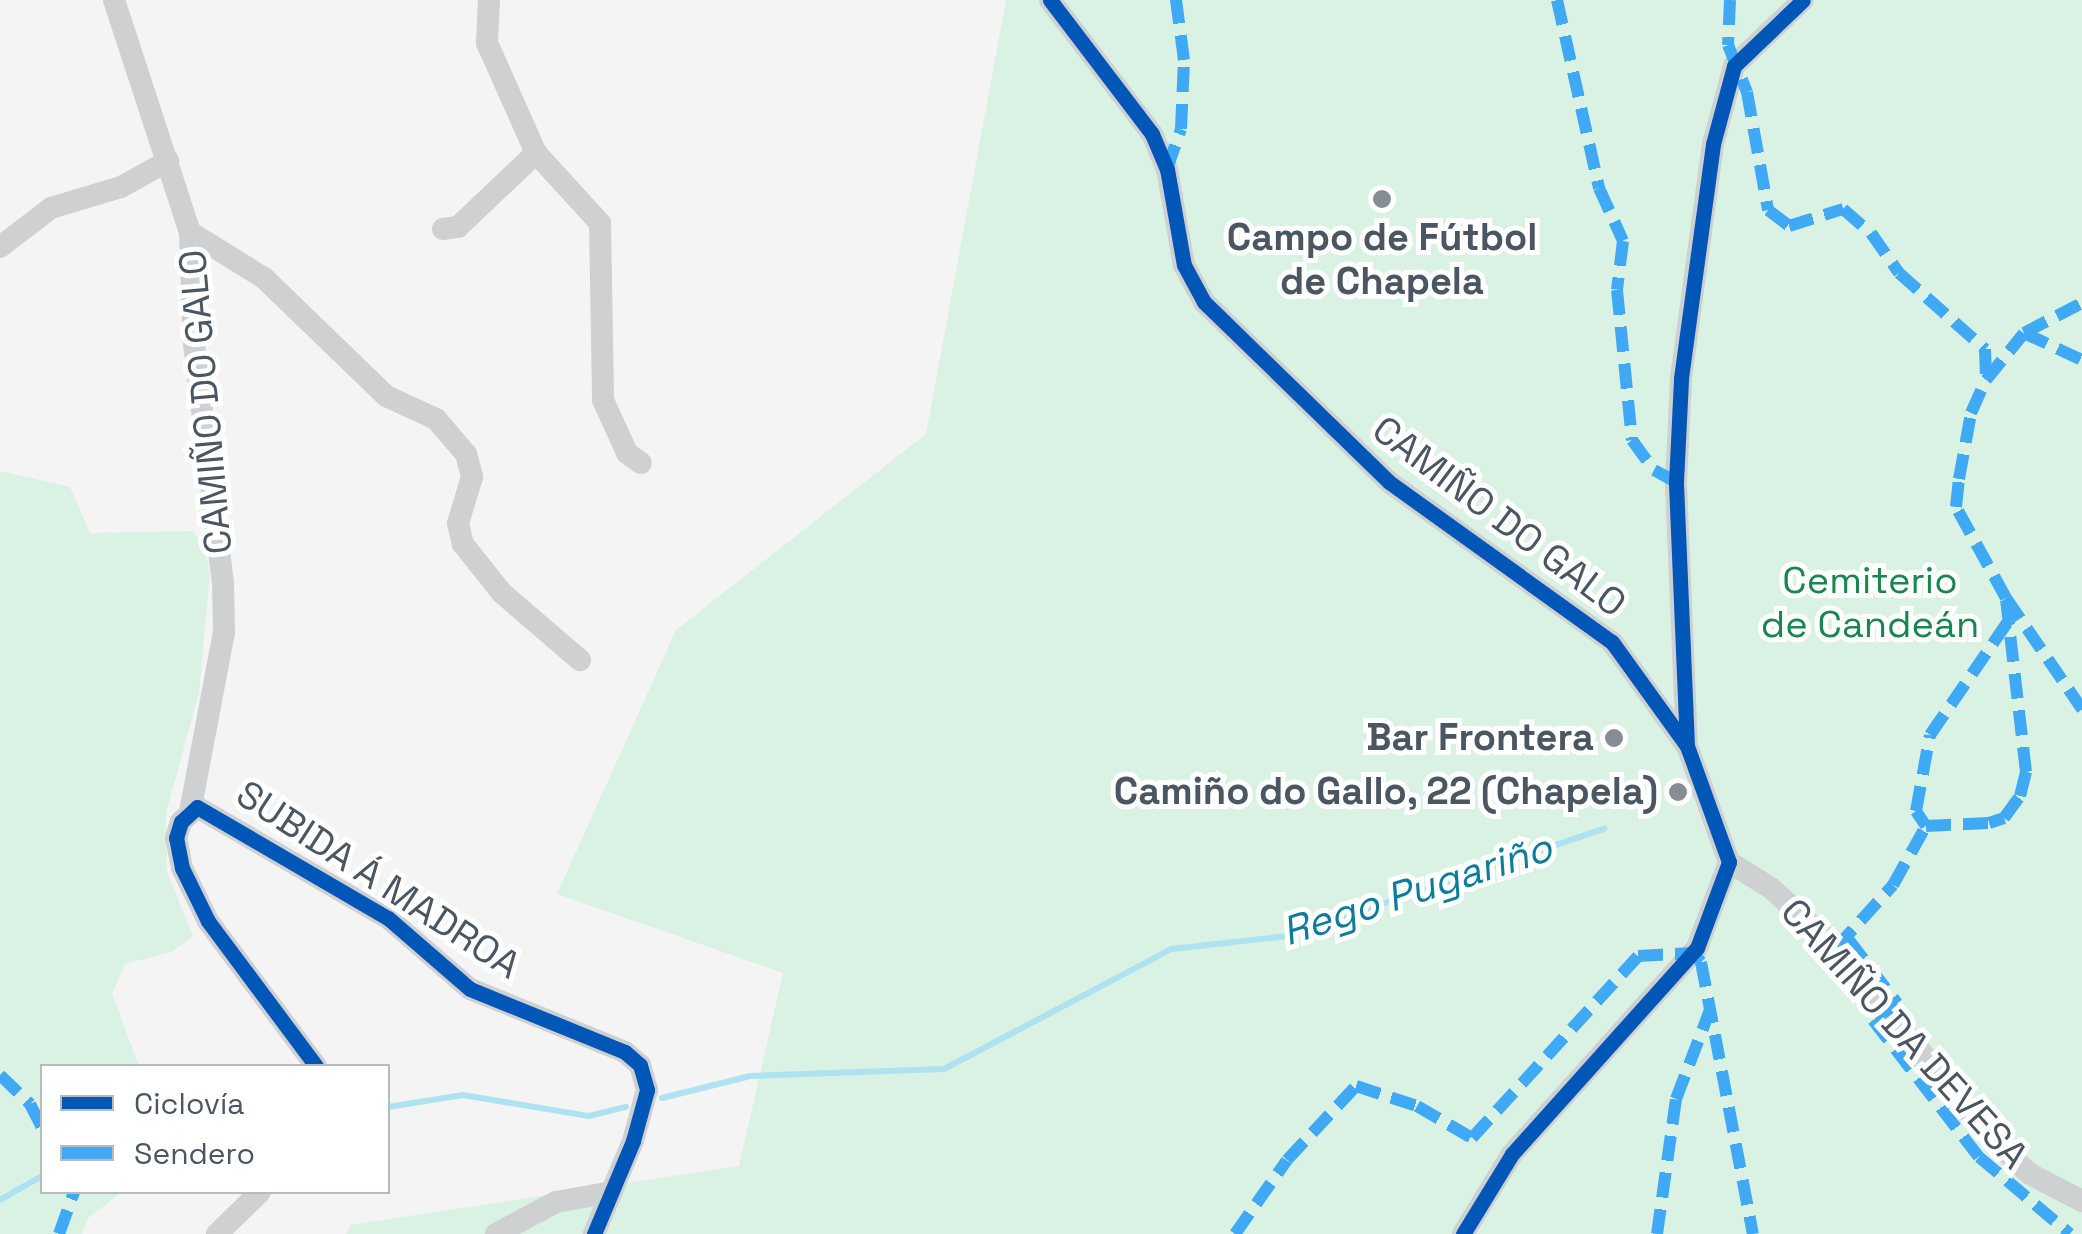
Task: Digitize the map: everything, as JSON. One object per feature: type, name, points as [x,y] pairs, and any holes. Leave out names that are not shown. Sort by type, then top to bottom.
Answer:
[{"type":"street","name":"CAMIÑO DO GALO","points":[[114,0],[190,232],[194,344],[209,431],[224,632],[190,812]]},
{"type":"street","points":[[489,0],[487,43],[536,154],[600,223],[604,400],[627,453],[641,462]]},
{"type":"street","name":"CAMIÑO DO GALO","points":[[1050,0],[1152,134],[1167,169],[1184,265],[1204,302],[1389,482],[1612,642],[1687,746]]},
{"type":"street","points":[[1464,1234],[1512,1154],[1698,948],[1729,862],[1687,746],[1676,482],[1681,378],[1713,144],[1734,66],[1803,0]]},
{"type":"street","points":[[444,229],[458,227],[536,154]]},
{"type":"street","points":[[0,246],[51,208],[121,187],[168,162]]},
{"type":"street","points":[[190,232],[264,278],[386,396],[436,419],[466,454],[472,477],[458,523],[463,544],[502,593],[580,660]]},
{"type":"street","name":"SUBIDA Á MADROA","points":[[314,1064],[208,922],[178,851],[180,822],[190,812],[208,808],[275,856],[388,918],[470,989],[625,1052],[640,1065],[647,1090],[594,1234]]},
{"type":"street","name":"CAMIÑO DA DEVESA","points":[[1729,862],[1772,888],[1836,948],[1993,1140],[2030,1174],[2082,1201]]},
{"type":"street","points":[[496,1234],[556,1202],[612,1192]]},
{"type":"street","points":[[217,1234],[258,1194]]},
{"type":"green space","name":"Cemiterio de Candeán","points":[[1006,0],[2082,0],[2082,1234],[346,1234],[350,1225],[739,1166],[783,973],[557,894],[676,630],[926,434]]},
{"type":"green space","points":[[0,471],[70,487],[90,533],[192,531],[204,544],[210,574],[199,693],[166,813],[167,872],[193,936],[172,952],[125,964],[112,994],[138,1064],[40,1064],[40,1194],[119,1194],[88,1218],[82,1234],[0,1234]]},
{"type":"waterway","name":"Rego Pugariño","points":[[662,1098],[750,1076],[944,1069],[1172,949],[1287,936],[1604,829]]},
{"type":"waterway","name":"Rego Pugariño","points":[[390,1107],[463,1095],[589,1116],[626,1107]]},
{"type":"waterway","name":"Rego Pugariño","points":[[0,1200],[40,1177]]},
{"type":"marked path","points":[[1167,169],[1181,129],[1184,60],[1176,0]]},
{"type":"marked path","points":[[1557,0],[1599,188],[1623,241],[1617,290],[1632,440],[1654,470],[1676,482]]},
{"type":"marked path","points":[[1730,0],[1728,45],[1747,92],[1768,210],[1789,226],[1843,209],[1871,233],[1899,273],[1985,349],[1986,380]]},
{"type":"marked path","points":[[1836,948],[1893,885],[1926,826],[1989,823],[2004,818],[2020,796],[2026,772],[2006,598],[1956,507],[1959,479],[1971,413],[1986,380],[2024,333],[2082,303]]},
{"type":"marked path","points":[[2024,333],[2082,360]]},
{"type":"marked path","points":[[2006,598],[2082,709]]},
{"type":"marked path","points":[[1926,826],[1916,811],[1930,735],[2009,620]]},
{"type":"marked path","points":[[1848,939],[1897,1003],[1873,1020],[1979,1157],[2070,1234]]},
{"type":"marked path","points":[[1235,1234],[1287,1160],[1356,1086],[1417,1106],[1472,1138],[1638,956],[1693,953],[1701,962],[1753,1234]]},
{"type":"marked path","points":[[1657,1234],[1676,1099],[1710,1010]]},
{"type":"marked path","points":[[0,1075],[30,1104],[40,1124]]},
{"type":"marked path","points":[[59,1234],[73,1194]]},
{"type":"cycle path","points":[[1050,0],[1152,134],[1167,169],[1184,265],[1204,302],[1389,482],[1612,642],[1687,746]]},
{"type":"cycle path","points":[[1463,1234],[1512,1154],[1697,948],[1729,862],[1687,746],[1676,482],[1681,378],[1713,144],[1734,66],[1803,0]]},
{"type":"cycle path","points":[[315,1064],[208,921],[182,868],[176,838],[181,822],[197,807],[388,918],[470,989],[625,1052],[640,1065],[647,1090],[633,1141],[594,1234]]},
{"type":"place","name":"Campo de Fútbol de Chapela","points":[[1382,199]]},
{"type":"place","name":"Bar Frontera","points":[[1614,738]]},
{"type":"place","name":"Camiño do Gallo, 22 (Chapela)","points":[[1678,792]]}]
